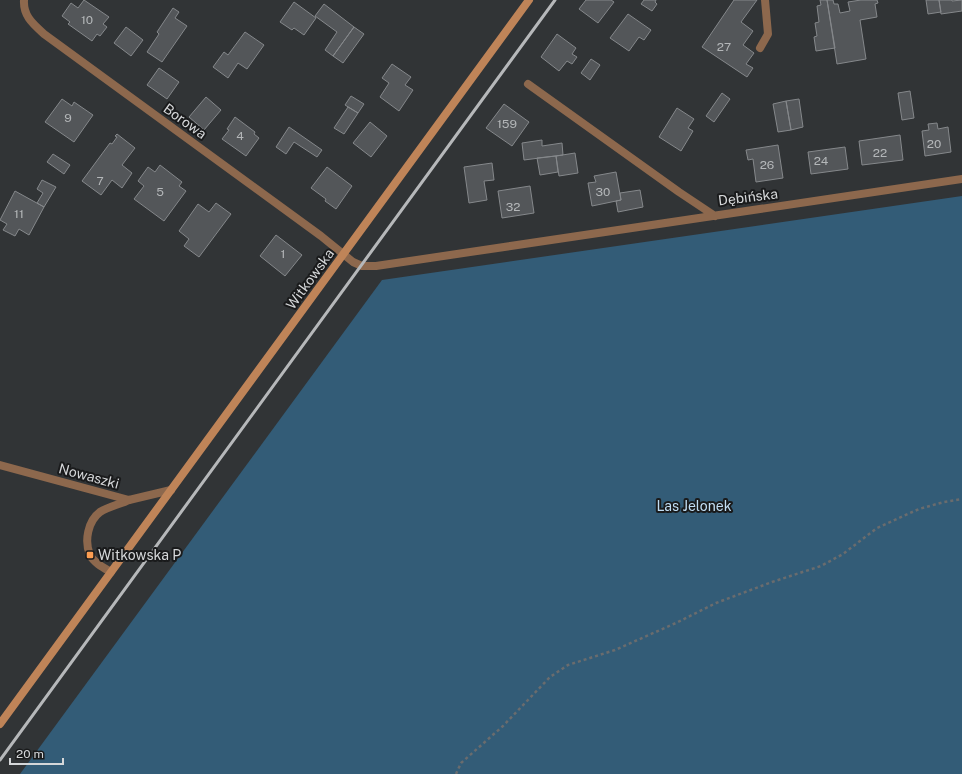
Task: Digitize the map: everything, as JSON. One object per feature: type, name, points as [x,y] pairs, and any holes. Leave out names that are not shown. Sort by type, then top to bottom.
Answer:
[{"type":"street","name":"Borowa","points":[[24,0],[29,22],[44,34],[321,236],[353,262],[362,266],[376,266],[715,216]]},
{"type":"street","name":"Witkowska","points":[[0,724],[528,0]]},
{"type":"street","points":[[760,48],[768,34],[765,0]]},
{"type":"street","name":"Dębińska","points":[[528,84],[715,216],[962,179]]},
{"type":"street","name":"Nowaszki","points":[[0,465],[129,500],[171,490]]},
{"type":"street","points":[[111,572],[99,565],[90,555],[87,543],[88,531],[92,520],[101,512],[129,500]]},
{"type":"path","points":[[457,774],[461,763],[502,726],[550,677],[568,665],[615,650],[676,623],[716,602],[821,566],[843,554],[877,528],[919,509],[962,499]]},
{"type":"green space","name":"Las Jelonek","points":[[962,196],[962,774],[20,774],[382,280]]},
{"type":"building","points":[[84,0],[109,17],[103,24],[107,27],[100,36],[97,34],[92,41],[68,24],[70,22],[62,16],[71,3],[78,8]]},
{"type":"building","points":[[586,0],[611,0],[614,2],[598,23],[579,9]]},
{"type":"building","points":[[644,0],[656,0],[655,2],[657,4],[652,11],[641,4]]},
{"type":"building","points":[[734,0],[757,0],[741,22],[753,31],[743,45],[754,53],[746,64],[753,68],[747,77],[702,47]]},
{"type":"building","points":[[820,0],[827,0],[835,48],[816,51],[814,37],[817,36],[815,23],[819,22],[817,6],[821,5]]},
{"type":"building","points":[[827,0],[833,0],[834,4],[838,4],[840,13],[850,11],[848,2],[877,0],[878,3],[875,4],[877,17],[860,20],[866,59],[837,64]]},
{"type":"building","points":[[926,0],[939,0],[941,12],[928,14]]},
{"type":"building","points":[[939,0],[962,0],[962,11],[941,14]]},
{"type":"building","points":[[294,2],[316,18],[304,35],[294,28],[292,30],[280,22]]},
{"type":"building","points":[[324,4],[354,27],[333,56],[325,50],[337,32],[315,16]]},
{"type":"building","points":[[173,8],[179,12],[175,18],[187,26],[162,62],[147,52],[159,34],[157,32]]},
{"type":"building","points":[[628,14],[651,30],[644,40],[639,37],[629,51],[610,38]]},
{"type":"building","points":[[126,27],[143,40],[131,56],[114,43]]},
{"type":"building","points":[[354,27],[364,34],[343,63],[333,56]]},
{"type":"building","points":[[245,32],[264,45],[247,69],[238,63],[228,78],[213,67],[224,52],[228,55]]},
{"type":"building","points":[[557,34],[576,48],[572,54],[577,57],[572,64],[567,61],[559,71],[541,57]]},
{"type":"building","points":[[591,59],[600,65],[590,80],[581,73]]},
{"type":"building","points":[[392,64],[411,77],[405,85],[413,90],[399,111],[380,97],[389,83],[382,78]]},
{"type":"building","points":[[159,68],[179,82],[167,99],[147,85]]},
{"type":"building","points":[[910,91],[914,118],[902,120],[898,93]]},
{"type":"building","points":[[722,93],[730,99],[714,122],[706,116]]},
{"type":"building","points":[[351,96],[364,104],[358,113],[345,105]]},
{"type":"building","points":[[206,97],[221,110],[204,130],[189,117]]},
{"type":"building","points":[[62,99],[72,106],[74,102],[93,115],[74,142],[45,122]]},
{"type":"building","points":[[799,99],[803,127],[791,130],[786,101]]},
{"type":"building","points":[[786,101],[791,130],[778,132],[773,104]]},
{"type":"building","points":[[504,104],[529,122],[512,146],[486,128]]},
{"type":"building","points":[[348,107],[358,113],[344,134],[334,128]]},
{"type":"building","points":[[677,108],[694,119],[688,128],[693,131],[681,151],[659,137]]},
{"type":"building","points":[[235,117],[255,132],[254,134],[259,138],[246,156],[222,139],[229,130],[227,129]]},
{"type":"building","points":[[370,122],[387,136],[371,157],[353,143]]},
{"type":"building","points":[[937,123],[938,129],[948,127],[951,152],[925,156],[922,131],[929,130],[928,124]]},
{"type":"building","points":[[289,127],[322,150],[317,157],[294,142],[286,154],[276,147]]},
{"type":"building","points":[[117,134],[135,148],[122,165],[132,173],[122,188],[112,180],[101,195],[82,181],[110,143],[112,144],[117,137],[115,136]]},
{"type":"building","points":[[900,135],[903,160],[862,165],[859,141]]},
{"type":"building","points":[[542,140],[542,146],[562,143],[563,155],[524,160],[522,143]]},
{"type":"building","points":[[778,145],[783,178],[756,182],[753,159],[748,160],[746,150]]},
{"type":"building","points":[[845,147],[848,169],[811,174],[808,152]]},
{"type":"building","points":[[575,153],[578,173],[559,176],[556,156]]},
{"type":"building","points":[[53,154],[70,165],[64,174],[47,162]]},
{"type":"building","points":[[556,156],[558,172],[540,175],[537,158]]},
{"type":"building","points":[[492,163],[494,180],[484,181],[487,200],[469,203],[464,167]]},
{"type":"building","points":[[160,165],[182,182],[179,186],[186,191],[164,221],[134,199],[144,186],[138,181],[148,167],[155,172]]},
{"type":"building","points":[[327,167],[352,186],[336,209],[325,201],[326,199],[311,188]]},
{"type":"building","points":[[616,172],[621,200],[592,206],[588,183],[596,182],[594,176]]},
{"type":"building","points":[[42,180],[56,187],[44,207],[37,203],[43,193],[37,189]]},
{"type":"building","points":[[530,186],[534,213],[502,218],[498,191]]},
{"type":"building","points":[[640,190],[643,207],[618,212],[616,201],[621,200],[620,193]]},
{"type":"building","points":[[15,191],[44,207],[29,235],[19,229],[15,236],[3,230],[7,224],[0,220]]},
{"type":"building","points":[[216,203],[231,214],[199,257],[184,246],[189,239],[179,231],[198,204],[209,212]]},
{"type":"building","points":[[276,235],[302,255],[285,276],[260,256]]},
{"type":"railway","points":[[0,760],[555,0]]},
{"type":"place","name":"Witkowska P","points":[[90,555]]}]
